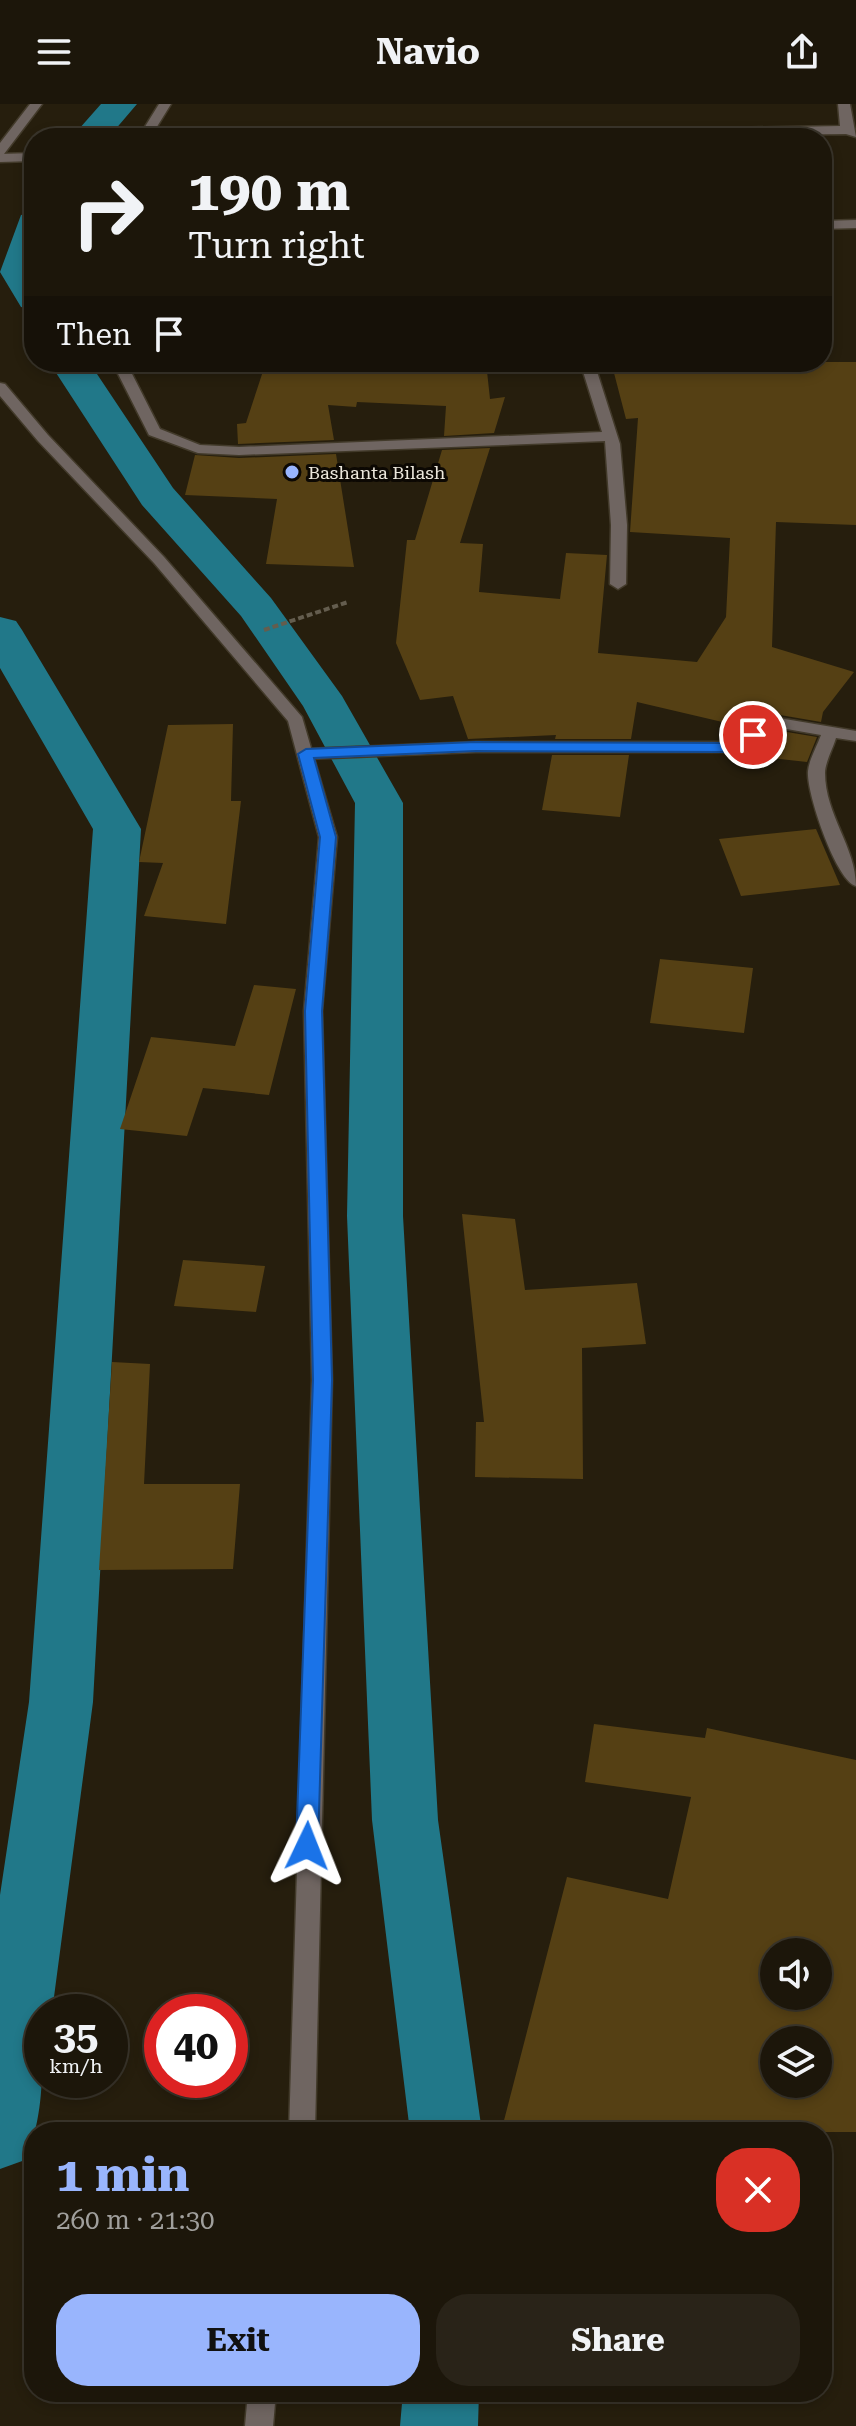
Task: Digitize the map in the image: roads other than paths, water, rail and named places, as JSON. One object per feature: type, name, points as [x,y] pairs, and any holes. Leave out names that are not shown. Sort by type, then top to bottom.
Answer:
[{"type":"street","points":[[0,151],[36,104]]},
{"type":"street","points":[[150,128],[165,104]]},
{"type":"street","points":[[844,104],[851,131]]},
{"type":"street","points":[[0,158],[24,157]]},
{"type":"street","points":[[832,225],[856,224]]},
{"type":"street","points":[[124,372],[154,432],[198,449],[239,451],[611,436]]},
{"type":"street","points":[[590,372],[611,436],[619,525],[618,584]]},
{"type":"street","points":[[0,387],[43,438],[159,560],[296,720],[328,837],[313,1011],[322,1380],[302,2122]]},
{"type":"street","points":[[306,754],[476,747],[728,747],[779,723],[856,736]]},
{"type":"street","points":[[830,732],[816,772],[832,837],[856,881]]},
{"type":"street","points":[[259,2426],[261,2402]]},
{"type":"waterway","points":[[98,128],[120,104]]},
{"type":"waterway","points":[[24,256],[19,272],[24,281]]},
{"type":"waterway","points":[[76,372],[157,496],[256,607],[326,706],[379,803],[375,1216],[405,1820],[445,2122]]},
{"type":"waterway","points":[[0,630],[117,829],[61,1702],[0,2136]]},
{"type":"waterway","points":[[439,2426],[440,2402]]},
{"type":"place","name":"Bashanta Bilash","points":[[292,472]]}]
